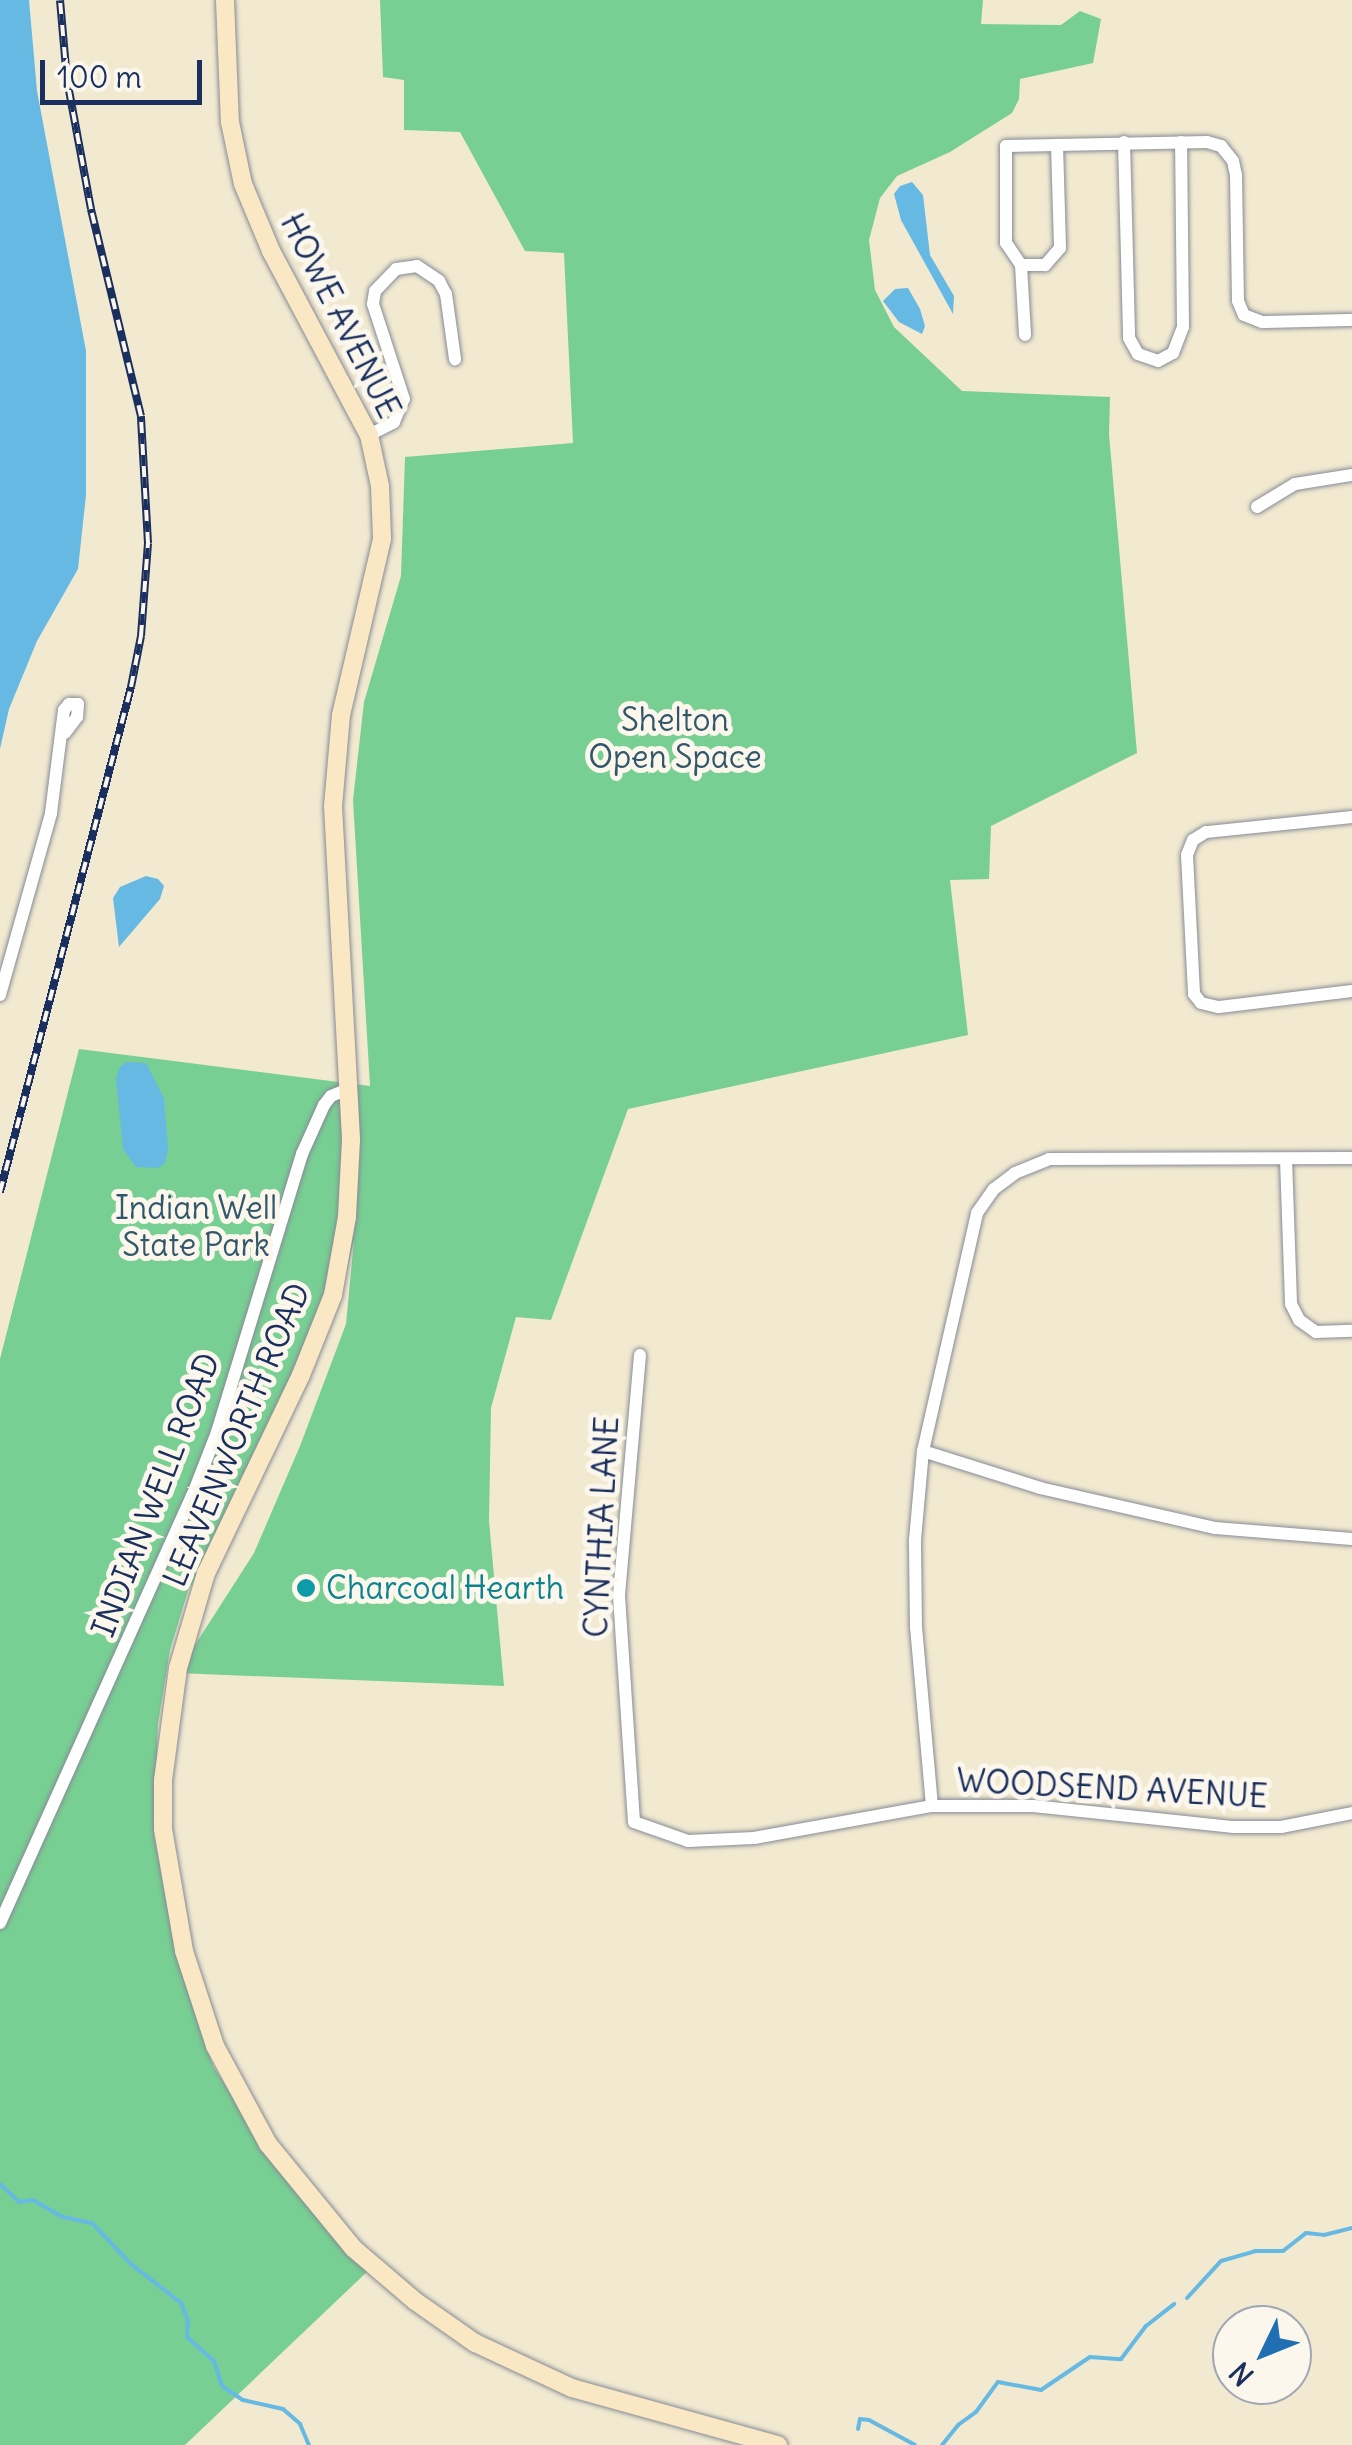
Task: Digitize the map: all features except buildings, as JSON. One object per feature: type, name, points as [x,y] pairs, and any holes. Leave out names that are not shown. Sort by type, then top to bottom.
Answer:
[{"type":"main road","name":"HOWE AVENUE","points":[[225,0],[230,122],[243,184],[271,251],[370,435],[380,486],[382,539],[342,715],[333,838]]},
{"type":"main road","name":"LEAVENWORTH ROAD","points":[[333,838],[348,1089],[347,1217],[333,1296],[301,1374],[206,1573],[172,1701],[163,1780],[163,1830],[184,1951],[215,2046],[280,2160],[353,2248],[414,2301],[475,2342],[560,2383],[778,2445]]},
{"type":"street","points":[[1124,142],[1129,338],[1138,354],[1158,361],[1173,352],[1182,334],[1181,142]]},
{"type":"street","points":[[1025,335],[1021,265],[1006,243],[1006,146],[1216,143],[1233,161],[1238,300],[1244,315],[1262,322],[1352,320]]},
{"type":"street","points":[[1021,265],[1046,266],[1060,248],[1057,145]]},
{"type":"street","points":[[370,435],[394,422],[404,399],[373,304],[376,291],[396,269],[417,266],[439,281],[446,294],[455,359]]},
{"type":"street","points":[[1258,508],[1295,484],[1352,476]]},
{"type":"street","points":[[0,996],[50,813],[64,732]]},
{"type":"street","points":[[1352,818],[1206,832],[1192,840],[1188,855],[1194,994],[1200,1002],[1219,1007],[1352,992]]},
{"type":"street","name":"INDIAN WELL ROAD","points":[[0,1923],[168,1556],[217,1432],[302,1154],[324,1105],[331,1096],[348,1089]]},
{"type":"street","points":[[932,1806],[916,1628],[915,1540],[923,1451],[971,1230],[994,1189],[1015,1173],[1049,1159],[1352,1158]]},
{"type":"street","points":[[1286,1159],[1291,1304],[1300,1320],[1316,1332],[1352,1331]]},
{"type":"street","name":"CYNTHIA LANE","points":[[634,1822],[619,1596],[640,1355]]},
{"type":"street","points":[[923,1451],[1040,1488],[1215,1528],[1352,1538]]},
{"type":"street","name":"WOODSEND AVENUE","points":[[634,1822],[688,1841],[754,1838],[932,1806],[1033,1806],[1250,1827],[1281,1827],[1352,1813]]},
{"type":"green space","name":"Shelton Open Space","points":[[380,0],[983,0],[981,24],[1061,25],[1080,11],[1101,19],[1093,63],[1020,79],[1019,99],[1012,113],[950,152],[897,176],[880,198],[869,240],[875,290],[894,327],[962,391],[1110,397],[1109,434],[1137,753],[991,826],[989,879],[950,880],[968,1035],[628,1109],[551,1320],[516,1317],[491,1408],[489,1521],[504,1686],[177,1673],[254,1553],[300,1446],[346,1324],[354,1240],[345,1278],[247,1495],[188,1591],[170,1650],[158,1724],[154,1835],[176,1952],[213,2066],[283,2175],[370,2269],[185,2445],[0,2445],[0,1359],[79,1049],[370,1086],[353,800],[364,702],[401,576],[405,457],[573,443],[564,253],[525,251],[460,132],[404,130],[404,80],[383,77]]},
{"type":"water","points":[[0,0],[29,0],[37,91],[86,351],[86,495],[78,569],[37,641],[9,709],[0,749]]},
{"type":"water","points":[[912,182],[923,195],[930,255],[954,296],[953,314],[901,220],[894,194],[900,186]]},
{"type":"water","points":[[908,288],[920,309],[925,326],[922,334],[899,322],[883,301],[895,289]]},
{"type":"water","points":[[146,876],[158,879],[164,886],[160,899],[119,947],[113,898],[120,887]]},
{"type":"water","points":[[127,1062],[146,1063],[164,1098],[168,1149],[165,1163],[158,1168],[136,1167],[123,1149],[116,1079],[120,1067]]},
{"type":"waterway","points":[[0,2184],[19,2202],[33,2200],[63,2217],[92,2223],[131,2264],[181,2303],[188,2321],[187,2337],[214,2361],[222,2386],[243,2400],[283,2409],[300,2424],[309,2445]]},
{"type":"waterway","points":[[1187,2298],[1221,2261],[1255,2251],[1283,2251],[1306,2233],[1324,2235],[1352,2228]]},
{"type":"waterway","points":[[942,2445],[958,2425],[976,2412],[998,2382],[1041,2390],[1090,2357],[1121,2359],[1146,2326],[1174,2304]]},
{"type":"waterway","points":[[858,2429],[860,2419],[869,2420],[915,2445]]},
{"type":"railway","points":[[0,1192],[131,687],[141,636],[148,543],[141,416],[91,209],[67,80],[60,0]]},
{"type":"place","name":"Charcoal Hearth","points":[[306,1588]]},
{"type":"park label","name":"Indian Well State Park","points":[[196,1228]]}]
